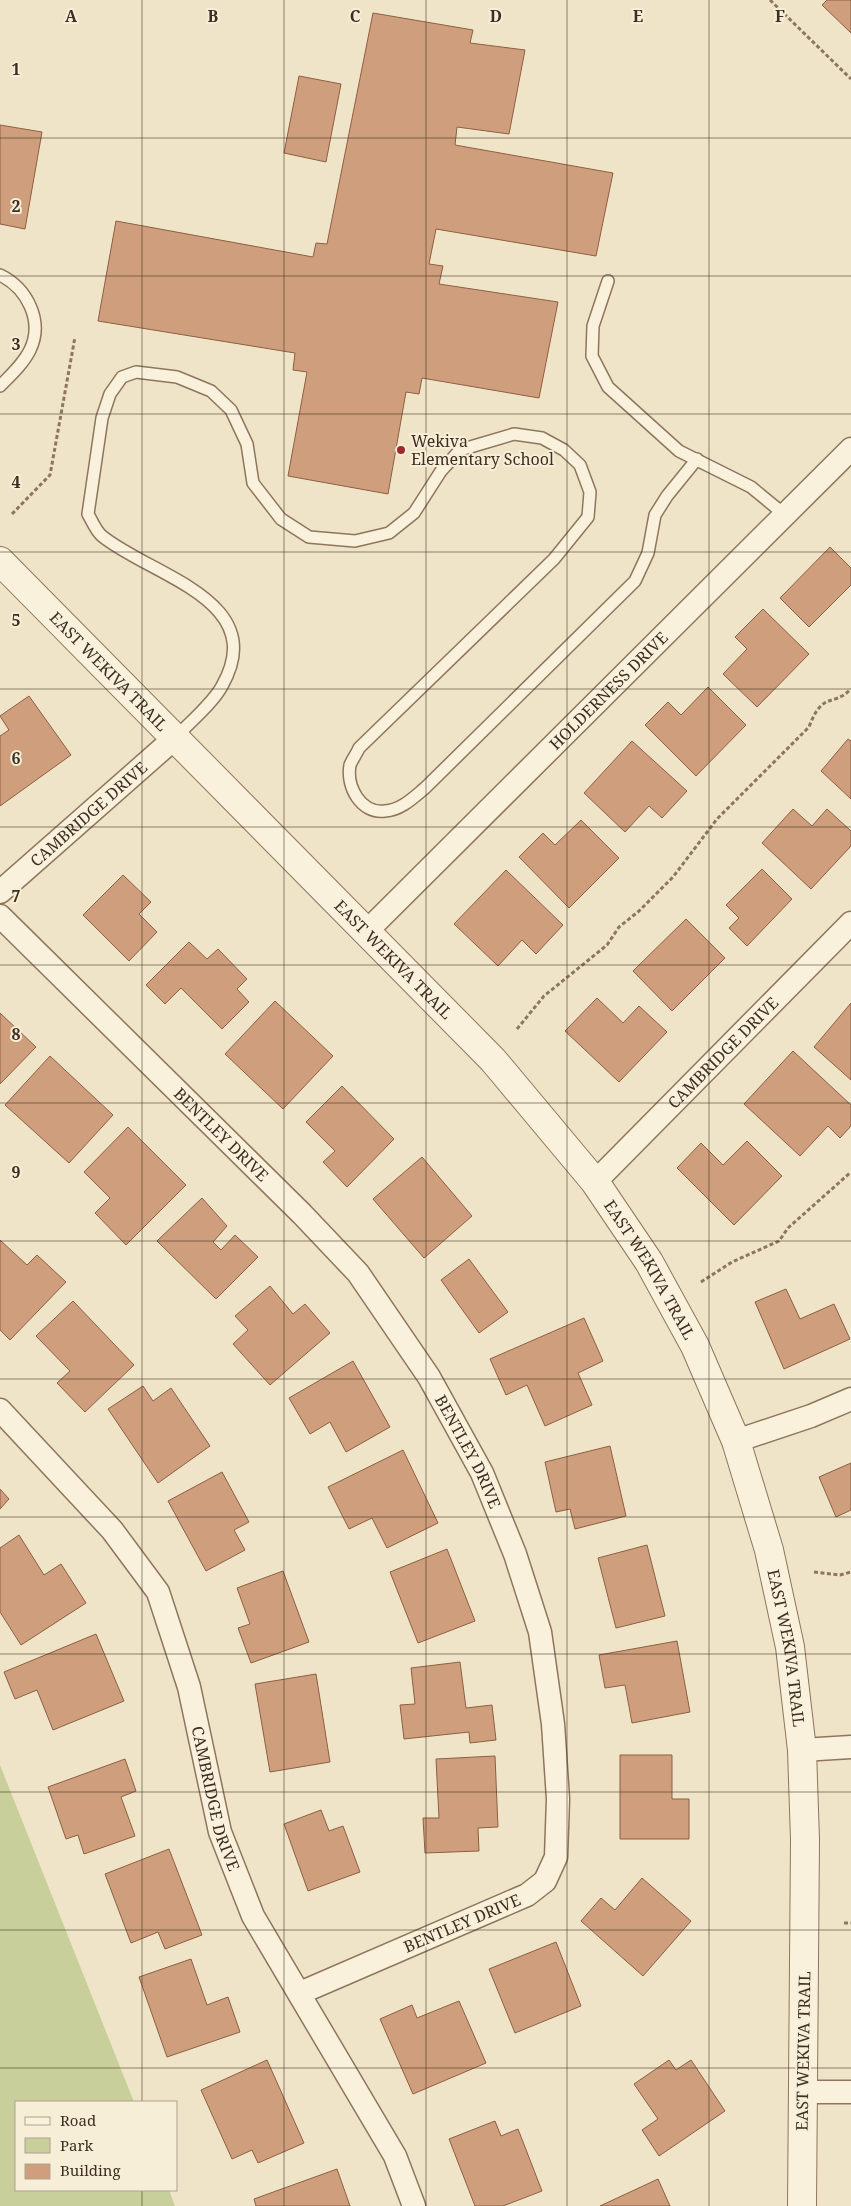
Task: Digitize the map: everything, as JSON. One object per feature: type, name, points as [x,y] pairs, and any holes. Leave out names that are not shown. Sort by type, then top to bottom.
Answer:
[{"type":"street","name":"HOLDERNESS DRIVE","points":[[366,932],[851,450]]},
{"type":"street","name":"EAST WEKIVA TRAIL","points":[[0,561],[176,737],[493,1060],[596,1182],[649,1262],[694,1346],[736,1441],[769,1550],[790,1647],[802,1750],[805,1840],[802,2206]]},
{"type":"street","name":"CAMBRIDGE DRIVE","points":[[0,892],[176,737]]},
{"type":"street","name":"BENTLEY DRIVE","points":[[0,916],[302,1214],[358,1273],[429,1377],[482,1473],[515,1554],[540,1632],[553,1724],[558,1799],[556,1857],[545,1880],[527,1895],[300,1993]]},
{"type":"street","name":"CAMBRIDGE DRIVE","points":[[596,1182],[851,923]]},
{"type":"street","points":[[736,1441],[812,1416],[851,1399]]},
{"type":"street","name":"CAMBRIDGE DRIVE","points":[[0,1410],[112,1530],[158,1592],[189,1687],[220,1832],[253,1916],[395,2156],[414,2206]]},
{"type":"street","points":[[802,1750],[851,1747]]},
{"type":"street","points":[[803,2092],[851,2092]]},
{"type":"lane","points":[[0,275],[12,281],[23,291],[30,304],[34,333],[31,348],[23,362],[0,386]]},
{"type":"lane","points":[[608,281],[592,326],[592,356],[608,386],[679,451],[751,487],[785,515]]},
{"type":"lane","points":[[176,737],[222,688],[231,666],[234,640],[226,618],[209,601],[101,536],[88,514],[102,418],[110,394],[122,377],[136,372],[177,377],[211,391],[231,410],[247,444],[253,483],[281,519],[309,537],[355,541],[390,533],[414,513],[441,471],[460,450],[490,439],[514,434],[542,438],[564,450],[580,465],[590,492],[588,517],[554,559],[360,748],[350,765],[352,790],[365,807],[384,812],[401,807],[425,788],[635,581],[648,553],[655,515],[667,496],[697,459]]},
{"type":"path","points":[[770,0],[851,80]]},
{"type":"path","points":[[12,514],[50,475],[75,337]]},
{"type":"path","points":[[517,1030],[544,996],[607,945],[619,927],[639,911],[673,877],[717,819],[809,727],[815,711],[827,700],[845,696],[851,689]]},
{"type":"path","points":[[701,1282],[732,1262],[779,1241],[788,1228],[851,1172]]},
{"type":"path","points":[[814,1572],[840,1575],[851,1572]]},
{"type":"path","points":[[844,1923],[851,1923]]},
{"type":"green space","points":[[0,1765],[134,2101],[15,2101],[15,2191],[169,2191],[175,2206],[0,2206]]},
{"type":"building","points":[[827,0],[851,0],[851,33],[822,5]]},
{"type":"building","points":[[373,13],[473,30],[470,43],[525,50],[509,134],[457,127],[455,145],[613,173],[596,256],[436,229],[429,264],[443,266],[439,284],[558,302],[539,398],[422,378],[419,394],[406,392],[388,494],[288,476],[307,372],[293,370],[295,353],[98,321],[116,221],[313,257],[316,243],[327,244]]},
{"type":"building","points":[[299,76],[341,84],[326,162],[284,153]]},
{"type":"building","points":[[0,125],[42,132],[25,229],[0,224]]},
{"type":"building","points":[[830,547],[851,568],[851,585],[809,627],[780,598]]},
{"type":"building","points":[[763,609],[809,654],[757,707],[723,674],[747,649],[735,637]]},
{"type":"building","points":[[708,687],[746,725],[696,776],[645,725],[668,702],[681,715]]},
{"type":"building","points":[[29,696],[71,755],[0,806],[0,736],[9,730],[0,716]]},
{"type":"building","points":[[848,739],[851,741],[851,799],[821,771]]},
{"type":"building","points":[[632,741],[687,791],[662,818],[649,806],[625,832],[584,793]]},
{"type":"building","points":[[793,809],[812,826],[827,809],[851,831],[851,846],[811,889],[762,843]]},
{"type":"building","points":[[581,820],[619,858],[569,908],[519,857],[543,833],[555,845]]},
{"type":"building","points":[[762,869],[792,899],[747,946],[729,928],[739,918],[726,905]]},
{"type":"building","points":[[506,870],[563,925],[536,954],[522,940],[498,966],[454,924]]},
{"type":"building","points":[[123,875],[151,902],[139,914],[157,932],[129,961],[83,915]]},
{"type":"building","points":[[686,919],[725,958],[672,1011],[633,971]]},
{"type":"building","points":[[189,942],[207,959],[218,949],[247,979],[237,989],[249,1002],[222,1029],[181,988],[165,1004],[146,985]]},
{"type":"building","points":[[597,998],[623,1023],[639,1006],[667,1032],[619,1082],[565,1031]]},
{"type":"building","points":[[275,1001],[333,1056],[283,1109],[225,1054]]},
{"type":"building","points":[[851,1003],[851,1080],[814,1047]]},
{"type":"building","points":[[0,1013],[36,1047],[0,1084]]},
{"type":"building","points":[[793,1051],[851,1105],[851,1126],[840,1138],[828,1126],[800,1156],[744,1104]]},
{"type":"building","points":[[50,1056],[113,1115],[69,1163],[5,1105]]},
{"type":"building","points":[[342,1086],[394,1139],[347,1187],[323,1162],[335,1151],[306,1122]]},
{"type":"building","points":[[128,1127],[186,1185],[126,1245],[95,1213],[110,1198],[84,1172]]},
{"type":"building","points":[[747,1141],[782,1176],[734,1225],[677,1168],[701,1143],[723,1165]]},
{"type":"building","points":[[422,1157],[472,1216],[424,1258],[373,1199]]},
{"type":"building","points":[[202,1198],[227,1226],[213,1242],[221,1250],[235,1235],[258,1257],[216,1299],[157,1241]]},
{"type":"building","points":[[0,1240],[27,1265],[37,1255],[66,1282],[10,1340],[0,1330]]},
{"type":"building","points":[[469,1259],[508,1312],[479,1333],[441,1280]]},
{"type":"building","points":[[270,1286],[293,1314],[305,1304],[330,1333],[270,1385],[233,1344],[248,1330],[235,1316]]},
{"type":"building","points":[[786,1289],[800,1319],[834,1304],[850,1339],[784,1369],[755,1302]]},
{"type":"building","points":[[73,1301],[134,1365],[85,1412],[57,1383],[70,1371],[36,1336]]},
{"type":"building","points":[[584,1318],[603,1361],[578,1373],[592,1405],[545,1426],[527,1385],[506,1395],[490,1359]]},
{"type":"building","points":[[353,1361],[390,1427],[346,1452],[330,1422],[310,1434],[289,1398]]},
{"type":"building","points":[[143,1386],[153,1401],[171,1388],[210,1446],[158,1483],[108,1409]]},
{"type":"building","points":[[610,1446],[626,1516],[575,1529],[570,1509],[556,1512],[545,1462]]},
{"type":"building","points":[[403,1450],[438,1523],[387,1548],[372,1518],[349,1529],[328,1487]]},
{"type":"building","points":[[851,1463],[851,1510],[836,1517],[819,1477]]},
{"type":"building","points":[[222,1472],[249,1522],[234,1530],[245,1550],[206,1571],[168,1501]]},
{"type":"building","points":[[0,1489],[9,1499],[0,1509]]},
{"type":"building","points":[[19,1535],[44,1575],[61,1564],[86,1603],[21,1645],[0,1612],[0,1548]]},
{"type":"building","points":[[647,1545],[665,1616],[616,1628],[598,1558]]},
{"type":"building","points":[[447,1549],[475,1621],[418,1643],[390,1572]]},
{"type":"building","points":[[283,1571],[309,1642],[251,1663],[238,1628],[250,1624],[237,1588]]},
{"type":"building","points":[[96,1634],[124,1701],[53,1730],[37,1690],[15,1699],[4,1672]]},
{"type":"building","points":[[677,1641],[690,1712],[632,1723],[625,1685],[605,1688],[599,1655]]},
{"type":"building","points":[[460,1662],[466,1708],[492,1705],[496,1740],[470,1743],[469,1732],[404,1739],[400,1705],[415,1704],[411,1668]]},
{"type":"building","points":[[316,1674],[330,1762],[270,1772],[255,1684]]},
{"type":"building","points":[[620,1755],[672,1755],[672,1799],[689,1799],[689,1839],[620,1839]]},
{"type":"building","points":[[495,1756],[498,1827],[478,1828],[479,1851],[425,1853],[423,1818],[439,1818],[436,1759]]},
{"type":"building","points":[[125,1759],[136,1791],[121,1797],[135,1836],[84,1854],[78,1835],[66,1839],[48,1787]]},
{"type":"building","points":[[321,1810],[329,1831],[343,1826],[360,1872],[308,1891],[284,1824]]},
{"type":"building","points":[[169,1849],[202,1935],[165,1949],[158,1932],[131,1943],[105,1874]]},
{"type":"building","points":[[642,1878],[691,1921],[643,1976],[581,1921],[601,1898],[615,1910]]},
{"type":"building","points":[[556,1942],[581,2006],[515,2033],[489,1969]]},
{"type":"building","points":[[191,1959],[207,2005],[228,1997],[240,2032],[167,2057],[139,1977]]},
{"type":"building","points":[[459,2001],[486,2063],[413,2094],[380,2019],[412,2005],[417,2018]]},
{"type":"building","points":[[267,2060],[304,2143],[258,2163],[252,2150],[232,2159],[201,2090]]},
{"type":"building","points":[[669,2060],[676,2070],[691,2060],[725,2111],[659,2156],[642,2130],[658,2119],[634,2084]]},
{"type":"building","points":[[495,2121],[501,2136],[518,2129],[542,2191],[503,2206],[475,2206],[449,2139]]},
{"type":"building","points":[[337,2169],[350,2206],[256,2206],[254,2199]]},
{"type":"building","points":[[658,2179],[670,2206],[600,2206]]},
{"type":"place","name":"Wekiva Elementary School","points":[[401,450]]}]
